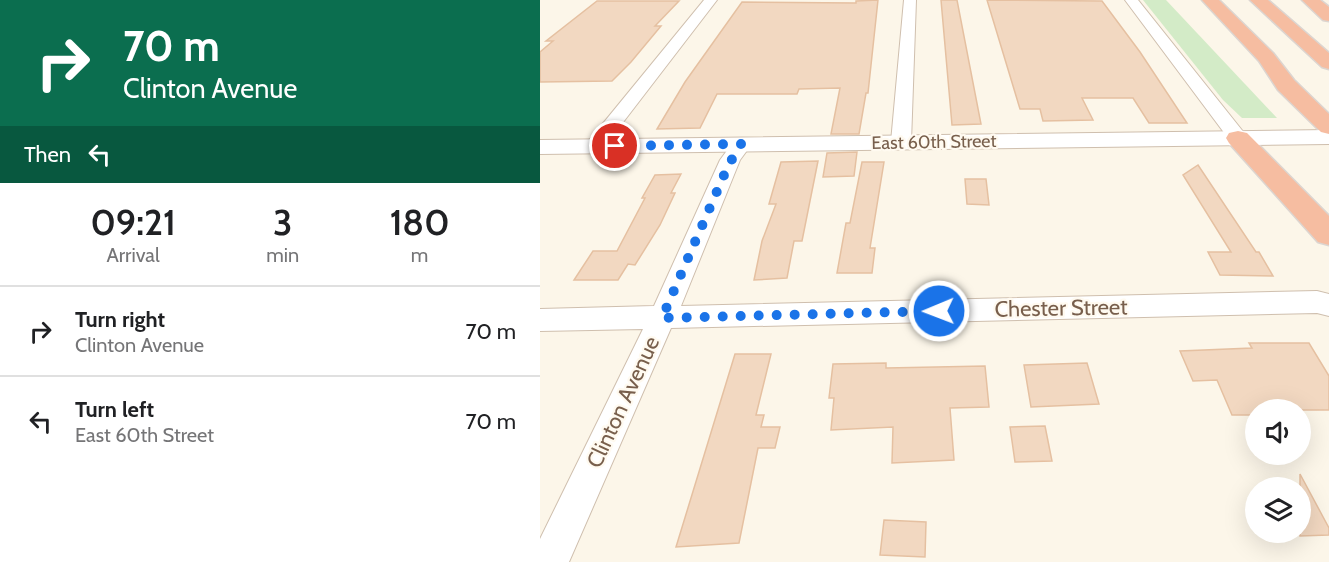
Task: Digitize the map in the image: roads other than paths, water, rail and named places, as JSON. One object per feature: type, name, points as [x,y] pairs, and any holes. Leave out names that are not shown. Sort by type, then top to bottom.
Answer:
[{"type":"highway","points":[[1258,0],[1329,63]]},
{"type":"highway","points":[[1310,0],[1329,16]]},
{"type":"highway","points":[[1203,4],[1249,64],[1286,85],[1329,127]]},
{"type":"highway","points":[[1238,138],[1329,234]]},
{"type":"street","points":[[594,147],[711,0]]},
{"type":"street","points":[[902,142],[910,0]]},
{"type":"street","points":[[1131,0],[1238,138]]},
{"type":"street","name":"East 60th Street","points":[[540,147],[1329,137]]},
{"type":"street","name":"Clinton Avenue","points":[[549,562],[662,318],[728,166],[741,144]]},
{"type":"street","name":"Chester Street","points":[[540,320],[1317,302],[1329,305]]}]
